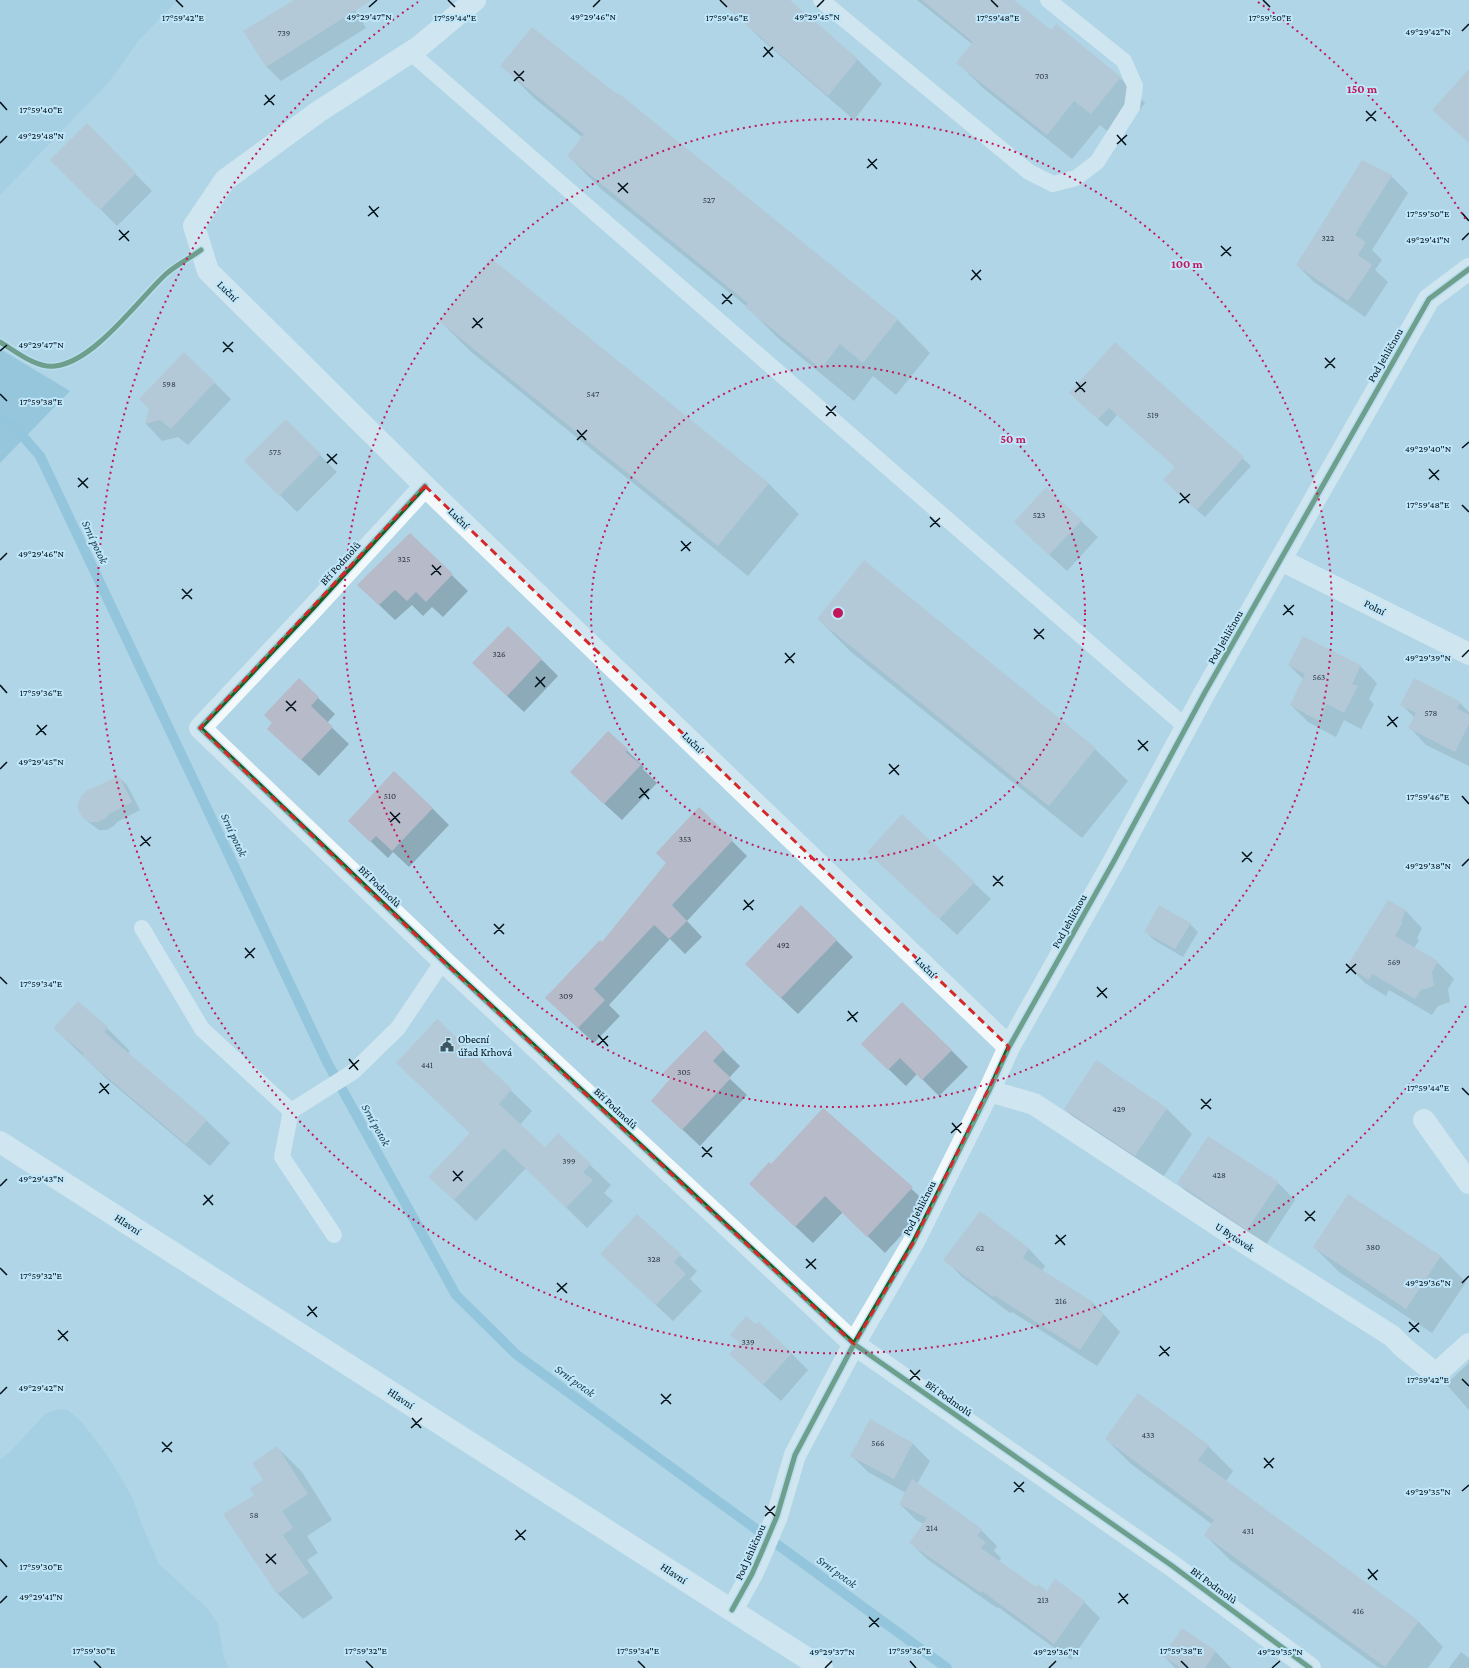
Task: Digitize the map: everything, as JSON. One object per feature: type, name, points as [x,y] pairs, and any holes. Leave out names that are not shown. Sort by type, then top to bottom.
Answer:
[{"type":"street","name":"Luční","points":[[475,0],[420,46],[318,112],[225,180],[194,226],[208,271],[424,486],[1009,1047]]},
{"type":"street","name":"Pod Jehličnou","points":[[732,1610],[752,1574],[777,1516],[796,1454],[854,1344],[913,1243],[989,1092],[1009,1047],[1114,861],[1186,727],[1281,560],[1326,477],[1429,299],[1469,269]]},
{"type":"street","name":"Bří Podmolů","points":[[424,486],[313,608],[200,728],[443,960],[854,1344],[1171,1566],[1310,1668]]},
{"type":"street","name":"Polní","points":[[1281,560],[1469,654]]},
{"type":"street","name":"U Bytovek","points":[[989,1092],[1034,1104],[1242,1241],[1392,1336],[1436,1374],[1469,1344]]},
{"type":"street","points":[[1424,1120],[1469,1183]]},
{"type":"street","name":"Hlavní","points":[[0,1142],[732,1610],[808,1664]]},
{"type":"lane","points":[[821,0],[1029,172],[1053,184],[1076,178],[1097,162],[1132,107],[1135,86],[1124,61],[1048,0]]},
{"type":"lane","points":[[410,52],[1186,727]]},
{"type":"lane","points":[[142,928],[202,1029],[291,1111]]},
{"type":"lane","points":[[334,1234],[282,1157],[291,1111],[353,1072],[398,1028],[443,960]]},
{"type":"highlighted area","points":[[425,486],[1009,1047],[913,1243],[854,1344],[443,961],[200,728]]},
{"type":"shaded area","points":[[0,0],[178,0],[139,40],[109,82],[0,195]]},
{"type":"shaded area","points":[[0,349],[70,391],[0,463]]},
{"type":"shaded area","points":[[59,1409],[67,1410],[81,1421],[108,1456],[132,1497],[144,1530],[159,1564],[208,1609],[218,1624],[224,1657],[229,1668],[0,1668],[0,1459],[9,1453],[45,1414]]},
{"type":"building","points":[[294,0],[372,0],[266,67],[243,31]]},
{"type":"building","points":[[718,0],[790,0],[858,59],[828,96]]},
{"type":"building","points":[[922,0],[1014,0],[1051,30],[1056,24],[1121,77],[1091,114],[1074,101],[1047,135],[956,63],[973,42]]},
{"type":"building","points":[[532,27],[617,94],[618,93],[898,319],[863,363],[840,344],[821,369],[745,307],[748,303],[567,156],[584,134],[500,66]]},
{"type":"building","points":[[1469,69],[1469,143],[1432,110]]},
{"type":"building","points":[[87,123],[136,173],[100,210],[50,160]]},
{"type":"building","points":[[1362,160],[1392,175],[1355,235],[1366,242],[1358,255],[1372,265],[1348,301],[1296,265]]},
{"type":"building","points":[[491,258],[769,483],[718,546],[439,321]]},
{"type":"building","points":[[1115,342],[1244,457],[1197,510],[1163,480],[1175,467],[1109,408],[1098,419],[1069,393]]},
{"type":"building","points":[[184,352],[215,382],[171,429],[160,420],[145,424],[149,409],[139,399]]},
{"type":"building","points":[[286,419],[321,454],[279,496],[244,461]]},
{"type":"building","points":[[1046,487],[1082,520],[1049,555],[1014,522]]},
{"type":"building","points":[[410,533],[453,574],[426,602],[416,592],[407,601],[395,590],[379,605],[357,585]]},
{"type":"building","points":[[864,560],[1096,748],[1049,806],[817,619]]},
{"type":"building","points":[[508,626],[542,659],[507,696],[472,663]]},
{"type":"building","points":[[1303,636],[1361,665],[1352,684],[1358,686],[1344,713],[1327,704],[1319,721],[1290,705],[1305,674],[1288,665]]},
{"type":"building","points":[[299,678],[319,697],[311,706],[333,727],[301,760],[267,729],[272,723],[264,715]]},
{"type":"building","points":[[1414,678],[1461,702],[1457,708],[1469,715],[1469,724],[1455,752],[1408,728],[1416,713],[1400,705]]},
{"type":"building","points":[[608,731],[628,749],[626,752],[641,765],[604,804],[570,772]]},
{"type":"building","points":[[394,771],[433,808],[392,851],[376,836],[370,842],[348,821]]},
{"type":"building","points":[[119,776],[132,802],[109,814],[106,818],[98,822],[90,822],[82,817],[78,809],[78,803],[81,796],[86,791]]},
{"type":"building","points":[[699,807],[733,840],[672,905],[687,921],[669,939],[654,925],[594,989],[605,1000],[578,1028],[545,998],[600,940],[602,942],[666,863],[656,853]]},
{"type":"building","points":[[902,814],[975,882],[939,919],[867,852]]},
{"type":"building","points":[[1388,900],[1406,910],[1401,921],[1403,922],[1395,936],[1438,961],[1432,972],[1434,986],[1421,990],[1415,999],[1372,974],[1369,980],[1347,966]]},
{"type":"building","points":[[801,905],[837,940],[781,998],[745,964]]},
{"type":"building","points":[[1159,905],[1191,923],[1175,949],[1144,932]]},
{"type":"building","points":[[78,1001],[108,1027],[104,1032],[207,1120],[186,1144],[82,1056],[84,1054],[53,1028]]},
{"type":"building","points":[[902,1002],[952,1050],[922,1080],[900,1058],[888,1070],[861,1044]]},
{"type":"building","points":[[437,1019],[512,1089],[499,1104],[545,1147],[558,1133],[591,1164],[583,1172],[593,1180],[566,1208],[504,1148],[454,1200],[428,1177],[470,1133],[396,1063]]},
{"type":"building","points":[[705,1030],[724,1049],[713,1061],[731,1078],[682,1130],[651,1101],[670,1079],[663,1073]]},
{"type":"building","points":[[1096,1060],[1167,1108],[1135,1156],[1064,1109]]},
{"type":"building","points":[[823,1108],[913,1187],[867,1237],[825,1196],[795,1227],[749,1184],[769,1162],[771,1164]]},
{"type":"building","points":[[1208,1136],[1279,1182],[1247,1230],[1177,1183]]},
{"type":"building","points":[[1348,1194],[1441,1256],[1406,1309],[1313,1247]]},
{"type":"building","points":[[980,1211],[1029,1248],[1023,1258],[1093,1302],[1091,1306],[1104,1314],[1080,1350],[994,1295],[993,1297],[943,1260]]},
{"type":"building","points":[[637,1214],[681,1254],[674,1262],[686,1274],[656,1305],[600,1254]]},
{"type":"building","points":[[746,1316],[756,1324],[759,1322],[792,1353],[763,1385],[729,1354],[739,1343],[730,1335]]},
{"type":"building","points":[[1138,1393],[1209,1445],[1198,1460],[1419,1621],[1385,1667],[1204,1535],[1214,1520],[1105,1439]]},
{"type":"building","points":[[870,1419],[913,1443],[894,1479],[850,1456]]},
{"type":"building","points":[[277,1446],[308,1494],[282,1511],[293,1528],[283,1535],[309,1573],[277,1594],[223,1514],[254,1495],[250,1488],[263,1480],[252,1463]]},
{"type":"building","points":[[912,1479],[982,1529],[977,1536],[986,1542],[981,1548],[1036,1587],[1038,1584],[1047,1591],[1055,1579],[1085,1601],[1054,1644],[982,1591],[981,1593],[909,1543],[927,1518],[899,1504]]},
{"type":"building","points":[[1182,1628],[1216,1651],[1205,1668],[1181,1668],[1163,1656]]},
{"type":"waterway","name":"Srní potok","points":[[0,418],[13,425],[40,456],[327,1062],[456,1295],[517,1355],[947,1668]]},
{"type":"cycle path","points":[[0,342],[26,358],[41,365],[55,366],[70,362],[85,354],[100,342],[166,274],[201,250]]},
{"type":"cycle path","points":[[732,1610],[752,1574],[777,1516],[795,1455],[854,1344],[913,1243],[989,1091],[1009,1047],[1114,861],[1204,694],[1429,299],[1469,269]]},
{"type":"cycle path","points":[[425,486],[200,728],[443,961],[854,1344],[1171,1565],[1310,1668]]},
{"type":"place","name":"Obecní úřad Krhová","points":[[447,1045]]}]
